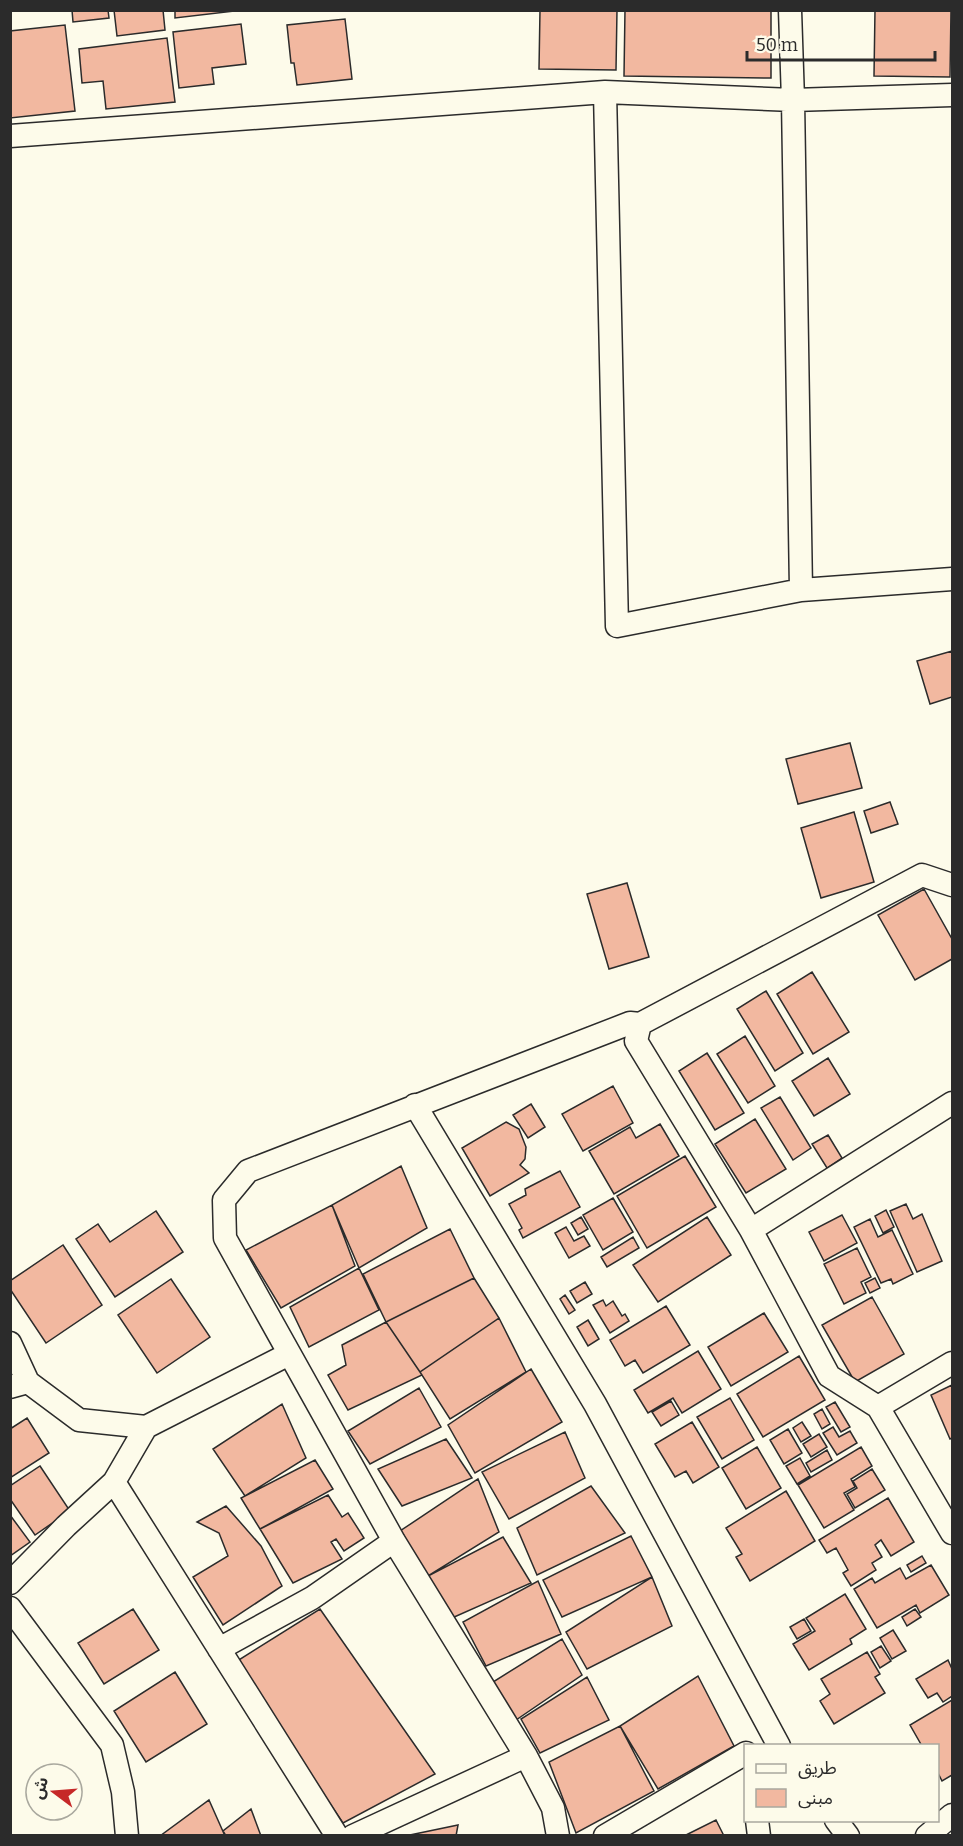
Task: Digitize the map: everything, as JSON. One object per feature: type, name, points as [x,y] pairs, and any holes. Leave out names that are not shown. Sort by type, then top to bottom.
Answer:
[{"type":"street","points":[[790,10],[801,590]]},
{"type":"street","points":[[605,92],[617,626],[801,590],[952,579]]},
{"type":"street","points":[[10,136],[605,92],[793,100],[952,95]]},
{"type":"street","points":[[558,1836],[554,1808],[526,1756],[394,1541],[225,1238],[224,1200],[248,1171],[630,1023],[640,1024],[922,875],[952,885]]},
{"type":"street","points":[[640,1024],[636,1041],[751,1230],[829,1376],[878,1407],[952,1533]]},
{"type":"street","points":[[751,1230],[952,1103]]},
{"type":"street","points":[[415,1105],[595,1404],[771,1743]]},
{"type":"street","points":[[10,1343],[19,1384],[79,1420],[146,1427]]},
{"type":"street","points":[[10,1583],[66,1526],[114,1482],[146,1427],[289,1354]]},
{"type":"street","points":[[878,1407],[952,1364]]},
{"type":"street","points":[[114,1482],[337,1836]]},
{"type":"street","points":[[219,1649],[312,1598],[394,1541]]},
{"type":"street","points":[[10,1608],[112,1745],[123,1792],[127,1836]]},
{"type":"street","points":[[605,1836],[744,1755]]},
{"type":"street","points":[[353,1836],[526,1756]]},
{"type":"street","points":[[837,1822],[848,1836]]},
{"type":"building","points":[[72,10],[108,10],[109,18],[73,22]]},
{"type":"building","points":[[114,10],[163,10],[165,30],[117,36]]},
{"type":"building","points":[[175,10],[243,10],[175,18]]},
{"type":"building","points":[[540,10],[617,10],[616,70],[539,69]]},
{"type":"building","points":[[625,10],[771,10],[771,78],[624,76]]},
{"type":"building","points":[[875,10],[951,10],[950,77],[874,76]]},
{"type":"building","points":[[345,19],[352,79],[297,85],[294,63],[291,63],[287,25]]},
{"type":"building","points":[[241,24],[246,64],[212,68],[214,84],[179,88],[173,32]]},
{"type":"building","points":[[65,25],[75,111],[10,118],[10,31]]},
{"type":"building","points":[[167,38],[175,102],[106,109],[103,81],[82,83],[79,49]]},
{"type":"building","points":[[952,651],[952,697],[930,704],[917,661]]},
{"type":"building","points":[[850,743],[862,788],[798,804],[786,759]]},
{"type":"building","points":[[890,802],[898,824],[871,833],[864,811]]},
{"type":"building","points":[[854,812],[874,882],[821,898],[801,828]]},
{"type":"building","points":[[627,883],[649,957],[609,969],[587,894]]},
{"type":"building","points":[[924,889],[952,939],[952,959],[915,980],[878,915]]},
{"type":"building","points":[[812,972],[849,1032],[813,1054],[777,994]]},
{"type":"building","points":[[766,991],[803,1053],[775,1071],[737,1009]]},
{"type":"building","points":[[745,1036],[775,1086],[748,1103],[717,1054]]},
{"type":"building","points":[[707,1053],[744,1113],[715,1130],[679,1071]]},
{"type":"building","points":[[828,1058],[850,1094],[814,1116],[792,1081]]},
{"type":"building","points":[[613,1086],[633,1123],[583,1151],[562,1114]]},
{"type":"building","points":[[780,1097],[811,1148],[793,1160],[761,1108]]},
{"type":"building","points":[[531,1104],[545,1127],[528,1138],[513,1115]]},
{"type":"building","points":[[755,1119],[786,1169],[746,1193],[715,1144]]},
{"type":"building","points":[[506,1122],[519,1129],[526,1147],[525,1159],[520,1165],[529,1173],[490,1196],[462,1148]]},
{"type":"building","points":[[660,1124],[679,1156],[614,1194],[589,1151],[630,1127],[636,1138]]},
{"type":"building","points":[[828,1135],[842,1158],[827,1168],[812,1144]]},
{"type":"building","points":[[685,1156],[716,1207],[647,1248],[617,1196]]},
{"type":"building","points":[[401,1166],[427,1228],[359,1268],[332,1205]]},
{"type":"building","points":[[560,1171],[580,1207],[523,1238],[519,1230],[522,1228],[509,1204],[526,1195],[525,1189]]},
{"type":"building","points":[[613,1198],[633,1232],[603,1250],[583,1215]]},
{"type":"building","points":[[906,1204],[913,1219],[922,1214],[942,1261],[917,1272],[890,1211]]},
{"type":"building","points":[[332,1205],[355,1266],[281,1308],[246,1250]]},
{"type":"building","points":[[886,1210],[894,1227],[883,1233],[875,1216]]},
{"type":"building","points":[[156,1211],[183,1252],[115,1297],[76,1239],[98,1224],[110,1242]]},
{"type":"building","points":[[842,1215],[857,1243],[824,1261],[809,1232]]},
{"type":"building","points":[[581,1217],[588,1229],[578,1235],[571,1223]]},
{"type":"building","points":[[707,1217],[731,1255],[658,1302],[633,1265]]},
{"type":"building","points":[[870,1219],[878,1237],[892,1230],[913,1274],[893,1284],[891,1279],[881,1283],[854,1227]]},
{"type":"building","points":[[566,1227],[574,1241],[584,1236],[590,1246],[569,1258],[555,1233]]},
{"type":"building","points":[[450,1229],[474,1278],[386,1322],[363,1274]]},
{"type":"building","points":[[633,1237],[639,1248],[607,1267],[601,1257]]},
{"type":"building","points":[[63,1245],[102,1305],[46,1343],[10,1289],[10,1281]]},
{"type":"building","points":[[857,1248],[871,1277],[861,1282],[866,1293],[844,1304],[824,1264]]},
{"type":"building","points":[[359,1268],[379,1310],[309,1347],[290,1307]]},
{"type":"building","points":[[474,1278],[499,1318],[420,1372],[386,1322]]},
{"type":"building","points":[[875,1278],[880,1288],[870,1293],[865,1283]]},
{"type":"building","points":[[171,1279],[210,1337],[157,1373],[118,1315]]},
{"type":"building","points":[[585,1282],[592,1294],[577,1303],[570,1291]]},
{"type":"building","points":[[565,1295],[575,1310],[569,1314],[560,1299]]},
{"type":"building","points":[[872,1297],[904,1354],[855,1382],[822,1325]]},
{"type":"building","points":[[603,1300],[606,1306],[613,1301],[622,1316],[625,1314],[629,1321],[610,1333],[593,1305]]},
{"type":"building","points":[[666,1306],[690,1345],[643,1373],[635,1360],[625,1366],[610,1340]]},
{"type":"building","points":[[764,1313],[788,1352],[731,1386],[708,1347]]},
{"type":"building","points":[[499,1318],[526,1372],[450,1419],[420,1372]]},
{"type":"building","points":[[588,1320],[599,1339],[588,1346],[577,1327]]},
{"type":"building","points":[[386,1322],[422,1375],[348,1410],[328,1375],[346,1365],[342,1345]]},
{"type":"building","points":[[698,1351],[721,1389],[682,1413],[673,1398],[648,1413],[634,1390]]},
{"type":"building","points":[[799,1356],[825,1400],[763,1437],[737,1394]]},
{"type":"building","points":[[531,1369],[562,1422],[475,1473],[448,1425]]},
{"type":"building","points":[[952,1385],[952,1438],[950,1439],[931,1395]]},
{"type":"building","points":[[419,1388],[441,1427],[370,1464],[348,1431]]},
{"type":"building","points":[[730,1398],[754,1440],[722,1459],[697,1417]]},
{"type":"building","points":[[671,1401],[679,1415],[661,1426],[652,1412]]},
{"type":"building","points":[[835,1402],[850,1427],[841,1432],[826,1407]]},
{"type":"building","points":[[282,1404],[306,1458],[245,1496],[213,1449]]},
{"type":"building","points":[[822,1409],[830,1424],[822,1429],[814,1414]]},
{"type":"building","points":[[27,1418],[49,1453],[10,1478],[10,1429]]},
{"type":"building","points":[[692,1422],[719,1467],[693,1483],[686,1471],[675,1477],[655,1444]]},
{"type":"building","points":[[802,1422],[811,1436],[801,1442],[793,1428]]},
{"type":"building","points":[[833,1427],[839,1437],[850,1431],[857,1443],[837,1455],[823,1433]]},
{"type":"building","points":[[788,1429],[802,1453],[784,1464],[770,1440]]},
{"type":"building","points":[[565,1432],[585,1478],[509,1519],[482,1472]]},
{"type":"building","points":[[819,1434],[827,1447],[811,1457],[803,1444]]},
{"type":"building","points":[[446,1439],[472,1478],[402,1506],[378,1469]]},
{"type":"building","points":[[757,1447],[781,1488],[746,1509],[722,1468]]},
{"type":"building","points":[[861,1447],[872,1466],[851,1479],[855,1487],[844,1493],[854,1510],[824,1528],[798,1485]]},
{"type":"building","points":[[827,1450],[832,1460],[811,1472],[806,1463]]},
{"type":"building","points":[[800,1458],[810,1476],[797,1484],[786,1466]]},
{"type":"building","points":[[315,1460],[333,1489],[260,1529],[241,1498]]},
{"type":"building","points":[[40,1466],[70,1511],[35,1535],[10,1499],[10,1486]]},
{"type":"building","points":[[872,1469],[885,1490],[855,1508],[847,1494],[857,1488],[853,1481]]},
{"type":"building","points":[[478,1479],[499,1532],[428,1576],[400,1531]]},
{"type":"building","points":[[591,1486],[625,1533],[537,1575],[517,1528]]},
{"type":"building","points":[[786,1491],[815,1541],[750,1581],[736,1557],[742,1554],[726,1528]]},
{"type":"building","points":[[328,1495],[342,1517],[348,1513],[364,1538],[344,1551],[336,1539],[331,1542],[342,1559],[293,1583],[260,1529]]},
{"type":"building","points":[[888,1498],[914,1542],[891,1556],[881,1540],[875,1545],[882,1557],[872,1563],[876,1570],[851,1586],[843,1573],[848,1570],[836,1548],[827,1553],[819,1540]]},
{"type":"building","points":[[226,1506],[261,1546],[282,1586],[223,1625],[193,1577],[228,1556],[219,1533],[197,1522]]},
{"type":"building","points":[[10,1515],[30,1542],[10,1556]]},
{"type":"building","points":[[631,1536],[652,1577],[562,1617],[543,1580]]},
{"type":"building","points":[[503,1537],[531,1583],[452,1618],[428,1576]]},
{"type":"building","points":[[922,1556],[926,1563],[911,1572],[907,1565]]},
{"type":"building","points":[[931,1565],[949,1595],[920,1613],[916,1605],[877,1628],[854,1589],[872,1578],[875,1583],[900,1568],[906,1579]]},
{"type":"building","points":[[652,1577],[672,1626],[587,1669],[566,1632]]},
{"type":"building","points":[[538,1581],[561,1634],[486,1666],[463,1622]]},
{"type":"building","points":[[845,1594],[866,1629],[850,1639],[852,1644],[809,1670],[793,1644],[815,1631],[806,1618]]},
{"type":"building","points":[[133,1609],[159,1650],[104,1684],[78,1643]]},
{"type":"building","points":[[320,1609],[435,1774],[343,1823],[234,1663]]},
{"type":"building","points":[[915,1609],[921,1617],[907,1626],[902,1617]]},
{"type":"building","points":[[804,1619],[811,1631],[797,1639],[790,1627]]},
{"type":"building","points":[[893,1630],[906,1651],[892,1659],[880,1638]]},
{"type":"building","points":[[562,1639],[582,1675],[516,1720],[493,1682]]},
{"type":"building","points":[[881,1646],[891,1661],[880,1668],[871,1652]]},
{"type":"building","points":[[867,1652],[880,1674],[875,1677],[885,1693],[834,1724],[820,1701],[830,1694],[821,1679]]},
{"type":"building","points":[[948,1660],[952,1669],[952,1696],[943,1702],[937,1693],[928,1698],[916,1679]]},
{"type":"building","points":[[175,1672],[207,1724],[146,1762],[114,1711]]},
{"type":"building","points":[[698,1676],[734,1746],[658,1789],[620,1726]]},
{"type":"building","points":[[587,1677],[609,1720],[540,1753],[521,1719]]},
{"type":"building","points":[[952,1700],[952,1775],[942,1781],[939,1775],[939,1744],[921,1744],[910,1725]]},
{"type":"building","points":[[620,1726],[654,1791],[576,1833],[549,1762]]},
{"type":"building","points":[[209,1800],[225,1836],[160,1836]]},
{"type":"building","points":[[251,1809],[261,1836],[226,1836],[223,1831]]},
{"type":"building","points":[[716,1820],[724,1836],[684,1836]]},
{"type":"building","points":[[458,1825],[456,1836],[405,1836]]}]
